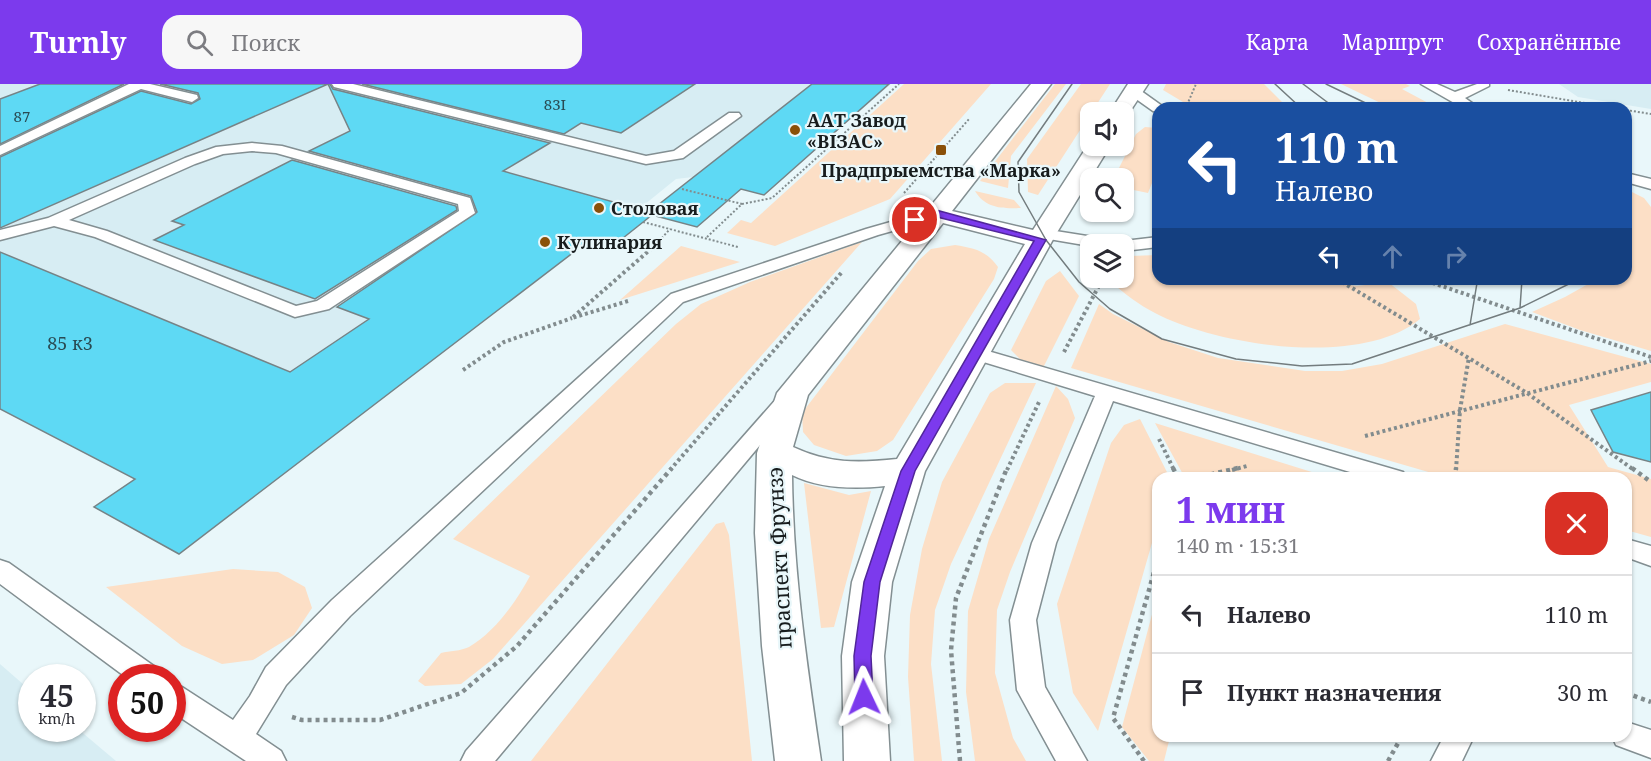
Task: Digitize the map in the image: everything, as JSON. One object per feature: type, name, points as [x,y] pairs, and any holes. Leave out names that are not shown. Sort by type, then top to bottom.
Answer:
[{"type":"main road","name":"праспект Фрунзэ","points":[[798,761],[783,646],[774,533],[774,453],[793,393],[1041,84]]},
{"type":"main road","points":[[1126,102],[1135,88]]},
{"type":"main road","points":[[867,761],[863,656],[872,582],[908,471],[1042,237],[1093,156]]},
{"type":"main road","points":[[936,213],[1042,237]]},
{"type":"main road","points":[[774,453],[809,469],[855,476],[908,471]]},
{"type":"lane","points":[[338,84],[646,160],[678,154],[734,116]]},
{"type":"lane","points":[[1427,84],[1463,102]]},
{"type":"lane","points":[[0,150],[138,85],[192,98]]},
{"type":"lane","points":[[1455,97],[1483,85]]},
{"type":"lane","points":[[1135,88],[1152,103]]},
{"type":"lane","points":[[0,235],[54,221],[189,161],[221,150],[252,147],[277,149],[465,201],[467,213],[323,305],[295,312],[100,234],[54,221]]},
{"type":"lane","points":[[1632,179],[1651,184]]},
{"type":"lane","points":[[237,737],[260,705],[276,676],[340,608],[677,298],[872,232],[936,213]]},
{"type":"lane","points":[[1042,237],[1080,241]]},
{"type":"lane","points":[[1134,245],[1152,243]]},
{"type":"lane","points":[[974,353],[1374,472]]},
{"type":"lane","points":[[476,761],[793,393]]},
{"type":"lane","points":[[1072,761],[1031,690],[1023,620],[1044,543],[1107,393]]},
{"type":"lane","points":[[1632,550],[1651,556]]},
{"type":"lane","points":[[0,570],[129,664]]},
{"type":"lane","points":[[186,705],[271,761]]},
{"type":"lane","points":[[1632,737],[1651,744]]},
{"type":"lane","points":[[1446,761],[1457,742]]},
{"type":"path","points":[[682,189],[742,204],[772,198],[899,84]]},
{"type":"path","points":[[1188,102],[1196,84]]},
{"type":"path","points":[[1483,85],[1580,102]]},
{"type":"path","points":[[1632,111],[1651,114]]},
{"type":"path","points":[[260,705],[302,720],[380,720],[461,693],[517,646],[851,262],[920,173],[971,117]]},
{"type":"path","points":[[706,239],[742,204]]},
{"type":"path","points":[[643,222],[732,246]]},
{"type":"path","points":[[597,297],[645,256],[670,229]]},
{"type":"path","points":[[1347,285],[1527,393],[1651,482]]},
{"type":"path","points":[[1437,285],[1651,359]]},
{"type":"path","points":[[960,761],[951,650],[956,598],[1012,456],[1098,288]]},
{"type":"path","points":[[463,370],[504,342],[572,318]]},
{"type":"path","points":[[1455,472],[1460,411],[1469,357]]},
{"type":"path","points":[[1220,472],[1460,411],[1651,359]]},
{"type":"path","points":[[1144,761],[1113,718],[1152,579]]},
{"type":"path","points":[[1632,695],[1651,702]]},
{"type":"path","points":[[1388,761],[1399,742]]},
{"type":"shaded area","points":[[0,84],[891,84],[764,195],[693,177],[676,179],[639,209],[654,213],[613,246],[591,239],[179,554],[94,507],[135,479],[0,409]]},
{"type":"shaded area","points":[[904,84],[991,84],[890,199],[775,246],[727,233],[741,220],[751,223]]},
{"type":"shaded area","points":[[1055,84],[1066,84],[1011,156],[1008,188],[980,181]]},
{"type":"shaded area","points":[[1081,84],[1110,84],[1098,102],[1080,102],[1080,130],[1038,195],[1028,192],[1027,159]]},
{"type":"shaded area","points":[[1166,84],[1264,84],[1282,102],[1183,102],[1163,90]]},
{"type":"shaded area","points":[[1341,84],[1406,84],[1410,86],[1402,89],[1426,102],[1378,102]]},
{"type":"shaded area","points":[[1559,84],[1651,84],[1651,109],[1632,106],[1632,102],[1608,102],[1578,97]]},
{"type":"shaded area","points":[[1145,127],[1152,128],[1152,183],[1148,193],[1134,190],[1134,168],[1119,168],[1125,156],[1134,156],[1134,138]]},
{"type":"shaded area","points":[[975,191],[1014,200],[1021,208],[989,204]]},
{"type":"shaded area","points":[[1632,192],[1644,198],[1651,207],[1651,351],[1580,330],[1532,312],[1586,285],[1632,285]]},
{"type":"shaded area","points":[[862,242],[493,659],[461,684],[425,686],[418,681],[441,653],[469,647],[488,633],[511,606],[530,576],[453,539],[676,324],[701,304],[750,282]]},
{"type":"shaded area","points":[[955,245],[979,251],[989,257],[998,267],[994,279],[893,440],[877,451],[846,456],[814,445],[803,432],[802,413],[918,261],[931,249]]},
{"type":"shaded area","points":[[681,246],[740,262],[620,300]]},
{"type":"shaded area","points":[[1152,255],[1152,285],[1392,285],[1416,304],[1420,319],[1394,334],[1363,343],[1327,347],[1289,347],[1215,335],[1182,325],[1155,313],[1118,288],[1134,288],[1134,256]]},
{"type":"shaded area","points":[[1060,271],[1079,296],[1043,368],[1022,361],[1011,350],[1046,281]]},
{"type":"shaded area","points":[[1099,304],[1113,314],[1169,342],[1218,358],[1305,371],[1342,371],[1382,364],[1505,324],[1651,364],[1651,382],[1569,405],[1608,467],[1626,472],[1428,472],[1071,368]]},
{"type":"shaded area","points":[[1005,383],[1036,383],[951,564],[935,610],[931,664],[942,761],[914,761],[908,677],[910,615],[922,549],[942,482],[990,393]]},
{"type":"shaded area","points":[[1056,386],[1068,399],[1075,418],[1010,572],[997,610],[995,673],[1013,738],[1026,761],[975,761],[966,692],[968,611],[989,539]]},
{"type":"shaded area","points":[[1140,419],[1167,472],[1152,472],[1152,543],[1098,731],[1073,693],[1057,604],[1111,443],[1124,425]]},
{"type":"shaded area","points":[[1155,423],[1312,472],[1182,472]]},
{"type":"shaded area","points":[[1632,474],[1651,479],[1651,537],[1632,532]]},
{"type":"shaded area","points":[[804,483],[849,495],[871,491],[834,627],[821,628]]},
{"type":"shaded area","points":[[724,522],[729,535],[752,761],[531,761],[716,524]]},
{"type":"shaded area","points":[[233,569],[278,572],[305,587],[312,608],[294,635],[253,660],[222,664],[182,646],[106,587]]},
{"type":"shaded area","points":[[1152,614],[1152,742],[1169,742],[1164,761],[1149,761],[1122,727]]},
{"type":"shaded area","points":[[0,664],[18,680],[18,742],[93,742],[116,761],[0,761]]},
{"type":"building","points":[[40,84],[124,84],[0,144],[0,99]]},
{"type":"building","points":[[160,84],[328,84],[0,228],[0,157],[141,91],[191,104],[200,99],[198,93]]},
{"type":"building","points":[[328,84],[333,89],[550,143],[503,171],[649,212],[812,84],[889,84],[764,195],[741,189],[697,227],[652,215],[613,246],[591,239],[179,554],[94,507],[135,479],[0,409],[0,252],[290,372],[369,319],[337,307],[477,212],[471,196],[309,151],[350,131]]},
{"type":"building","points":[[362,84],[695,84],[621,133],[581,123],[564,134]]},
{"type":"building","points":[[292,160],[456,206],[457,210],[315,299],[154,240],[184,225],[172,221]]},
{"type":"building","points":[[1651,392],[1651,462],[1613,452],[1591,410]]},
{"type":"tram line","points":[[1072,84],[1018,162],[1019,192],[1046,240],[1079,282],[1110,309],[1162,339],[1236,359],[1302,366],[1352,364],[1470,325]]},
{"type":"tram line","points":[[1275,84],[1294,102]]},
{"type":"tram line","points":[[1303,84],[1327,102]]},
{"type":"tram line","points":[[1326,84],[1364,102]]},
{"type":"tram line","points":[[1470,325],[1477,285]]},
{"type":"tram line","points":[[1520,308],[1522,285]]},
{"type":"tram line","points":[[1520,308],[1567,285]]},
{"type":"tram line","points":[[1470,325],[1520,308]]},
{"type":"place","name":"ААТ Завод «ВІЗАС»","points":[[795,130]]},
{"type":"place","name":"Прадпрыемства «Марка»","points":[[941,150]]},
{"type":"place","name":"Столовая","points":[[599,208]]},
{"type":"place","name":"Кулинария","points":[[545,242]]},
{"type":"route","points":[[864,697],[863,656],[872,582],[908,471],[1041,240],[936,213],[915,220]]}]
